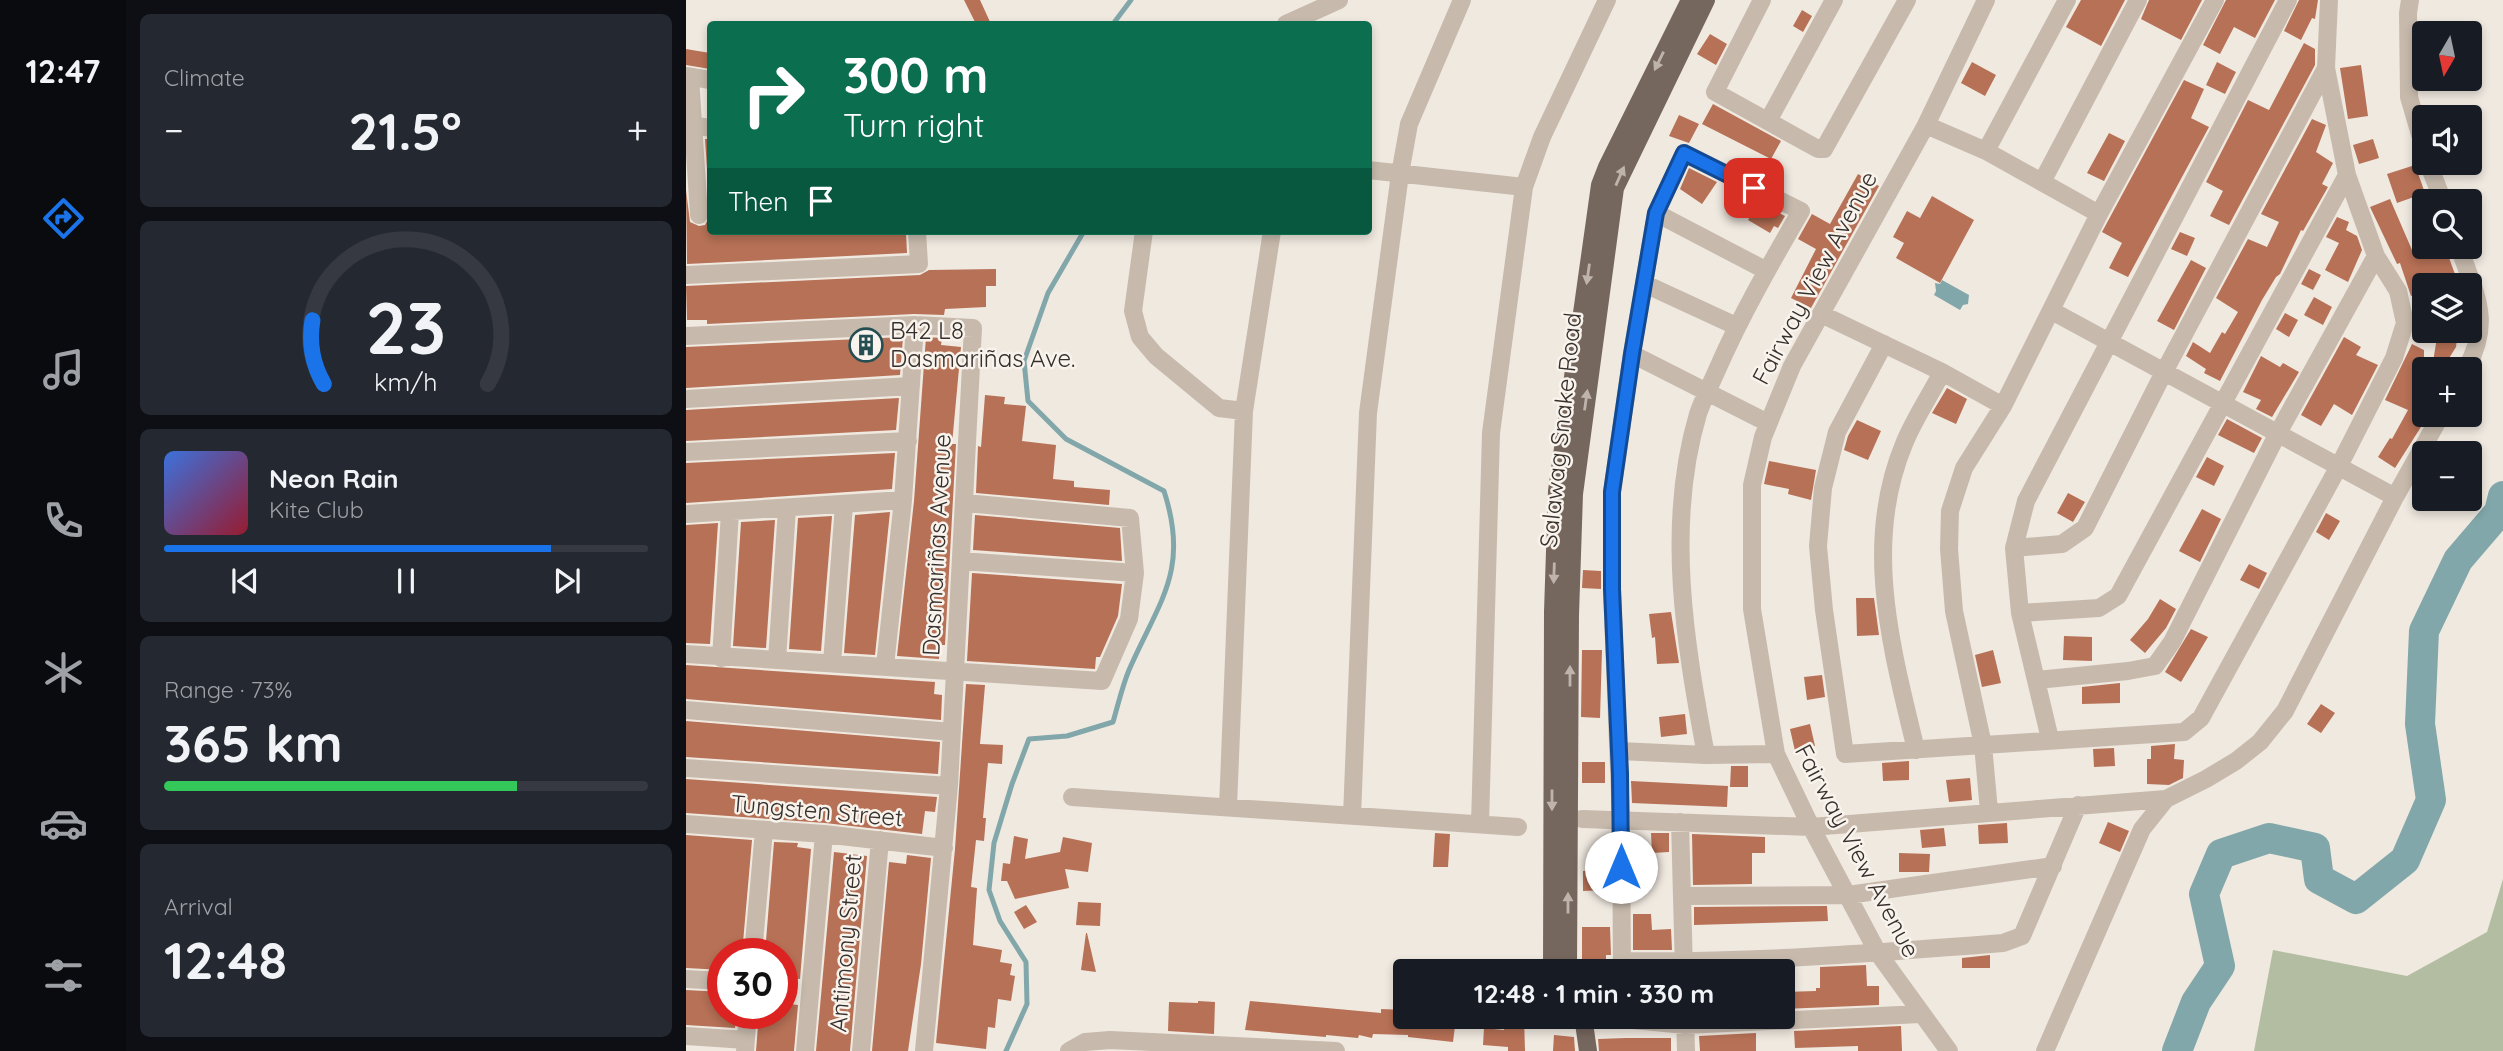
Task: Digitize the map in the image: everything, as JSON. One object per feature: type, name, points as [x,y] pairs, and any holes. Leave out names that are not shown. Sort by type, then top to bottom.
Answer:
[{"type":"main road","name":"Salawag Snake Road","points":[[1568,959],[1571,541],[1600,185],[1690,0]]},
{"type":"main road","name":"Salawag Snake Road","points":[[1552,959],[1557,491],[1615,188],[1706,0]]},
{"type":"main road","points":[[1585,1029],[1588,1051]]},
{"type":"street","points":[[1293,21],[1339,0]]},
{"type":"street","points":[[1352,816],[1368,413],[1400,174],[1409,124],[1462,0]]},
{"type":"street","points":[[1480,824],[1491,433],[1524,187],[1542,136],[1607,0]]},
{"type":"street","points":[[1762,0],[1715,89],[1716,93],[1818,149],[1824,149],[1907,0]]},
{"type":"street","points":[[1768,121],[1834,0]]},
{"type":"street","points":[[1986,151],[2067,0]]},
{"type":"street","points":[[2042,182],[2138,0]]},
{"type":"street","points":[[1989,811],[1983,745],[1954,611],[1949,549],[1950,511],[1964,468],[2003,406],[2099,214],[2215,0]]},
{"type":"street","points":[[2050,739],[2020,613],[2014,548],[2026,501],[2288,0]]},
{"type":"street","points":[[1884,344],[1837,432],[1824,488],[1818,546],[1824,610],[1845,754],[2184,732],[2201,718],[2339,466],[2395,358],[2405,323],[2398,291],[2376,256],[2347,175],[2326,68],[2329,0]]},
{"type":"street","points":[[2410,0],[2409,97],[2412,107]]},
{"type":"street","name":"Fairway View Avenue","points":[[1949,1051],[1878,953],[1811,827],[1776,754],[1752,609],[1752,485],[1768,423],[1792,366],[1926,125],[1983,1]]},
{"type":"street","points":[[2014,548],[2062,544],[2085,528],[2164,372],[2326,68]]},
{"type":"street","points":[[699,215],[702,126],[688,77],[707,80]]},
{"type":"street","points":[[1926,125],[1986,151],[2099,214]]},
{"type":"street","points":[[1621,959],[1622,821],[1612,589],[1612,492],[1656,213],[1684,153],[1801,211],[1736,326],[1699,412],[1686,466],[1680,532],[1685,625],[1706,755]]},
{"type":"street","points":[[1372,170],[1524,187]]},
{"type":"street","points":[[2020,613],[2099,608],[2118,596],[2347,175]]},
{"type":"street","points":[[1656,213],[1767,271]]},
{"type":"street","points":[[686,275],[919,264],[917,235]]},
{"type":"street","points":[[1143,235],[1133,311],[1140,337],[1156,356],[1219,408],[1244,411]]},
{"type":"street","points":[[1228,807],[1244,411],[1271,235]]},
{"type":"street","points":[[2037,680],[2155,666],[2172,642],[2278,433],[2376,256]]},
{"type":"street","points":[[2464,259],[2479,300],[2480,335],[2471,357]]},
{"type":"street","points":[[1645,284],[1736,326]]},
{"type":"street","points":[[2052,311],[2395,497]]},
{"type":"street","points":[[1821,314],[1942,372],[2003,406]]},
{"type":"street","points":[[885,666],[903,500],[915,325]]},
{"type":"street","name":"Dasmariñas Avenue","points":[[686,336],[915,325],[973,328],[952,732],[944,848],[924,1051]]},
{"type":"street","points":[[1632,354],[1768,423]]},
{"type":"street","points":[[1916,750],[1888,631],[1883,570],[1885,521],[1891,485],[1904,444],[1942,372]]},
{"type":"street","points":[[686,399],[911,386]]},
{"type":"street","points":[[1582,819],[1811,827],[2166,799],[2236,761],[2260,742],[2285,711],[2395,497],[2434,427]]},
{"type":"street","points":[[686,452],[908,441]]},
{"type":"street","points":[[686,514],[903,500]]},
{"type":"street","points":[[686,654],[1102,681],[1129,619],[1135,573],[1130,518],[965,503]]},
{"type":"street","points":[[832,663],[844,505]]},
{"type":"street","points":[[777,660],[787,509]]},
{"type":"street","points":[[721,658],[730,512]]},
{"type":"street","points":[[961,561],[1135,573]]},
{"type":"street","points":[[686,710],[952,732]]},
{"type":"street","points":[[1619,751],[1706,755],[1776,754]]},
{"type":"street","points":[[686,768],[948,786]]},
{"type":"street","points":[[1072,797],[1518,827]]},
{"type":"street","points":[[2045,1051],[2142,829],[2166,799]]},
{"type":"street","points":[[1795,959],[2003,943],[2022,936],[2078,805]]},
{"type":"street","points":[[1680,822],[1684,959]]},
{"type":"street","name":"Tungsten Street","points":[[686,824],[824,834],[944,848]]},
{"type":"street","points":[[754,938],[764,830]]},
{"type":"street","points":[[805,1051],[824,834]]},
{"type":"street","name":"Antimony Street","points":[[861,1051],[880,840]]},
{"type":"street","points":[[1682,896],[1848,895],[2053,866]]},
{"type":"street","points":[[686,979],[707,980]]},
{"type":"street","points":[[1795,1018],[1921,1014]]},
{"type":"street","points":[[1685,1029],[1686,1051]]},
{"type":"street","points":[[686,1036],[746,1045]]},
{"type":"street","points":[[1069,1051],[1085,1042],[1110,1040],[1234,1049],[1336,1051]]},
{"type":"green space","points":[[2503,879],[2503,1051],[2254,1051],[2273,950],[2407,976],[2487,932]]},
{"type":"water","points":[[1942,280],[1969,295],[1968,304],[1963,305],[1960,310],[1934,295],[1935,283],[1940,284]]},
{"type":"building","points":[[964,0],[980,0],[990,21],[974,21]]},
{"type":"building","points":[[2081,0],[2125,0],[2101,46],[2066,27]]},
{"type":"building","points":[[2149,0],[2202,0],[2181,40],[2141,19]]},
{"type":"building","points":[[2226,0],[2275,0],[2255,38],[2234,27],[2220,54],[2203,45]]},
{"type":"building","points":[[2299,0],[2318,0],[2315,19],[2312,18],[2301,40],[2284,31]]},
{"type":"building","points":[[1802,10],[1812,16],[1803,32],[1793,26]]},
{"type":"building","points":[[1710,34],[1727,44],[1716,65],[1697,54]]},
{"type":"building","points":[[2304,43],[2315,49],[2315,65],[2229,225],[2210,216],[2223,191],[2206,182],[2248,100],[2269,110]]},
{"type":"building","points":[[686,49],[707,52],[707,68],[686,65]]},
{"type":"building","points":[[1972,62],[1996,75],[1985,96],[1961,83]]},
{"type":"building","points":[[2217,62],[2236,72],[2225,94],[2206,85]]},
{"type":"building","points":[[2361,65],[2368,116],[2348,119],[2340,68]]},
{"type":"building","points":[[2184,80],[2204,89],[2191,118],[2209,127],[2128,277],[2109,268],[2122,243],[2102,232]]},
{"type":"building","points":[[1713,104],[1781,141],[1771,159],[1702,124]]},
{"type":"building","points":[[1679,115],[1699,124],[1689,143],[1669,136]]},
{"type":"building","points":[[2312,119],[2326,125],[2316,152],[2333,163],[2322,184],[2328,187],[2303,231],[2301,230],[2280,274],[2262,300],[2220,381],[2204,373],[2206,369],[2186,356],[2193,342],[2210,353],[2238,312],[2216,298],[2248,239],[2267,247],[2279,222],[2261,214]]},
{"type":"building","points":[[2109,133],[2125,141],[2104,181],[2087,173]]},
{"type":"building","points":[[2373,139],[2379,158],[2359,164],[2353,145]]},
{"type":"building","points":[[2412,166],[2412,175],[2419,175],[2424,189],[2412,189],[2412,198],[2397,203],[2387,174]]},
{"type":"building","points":[[1689,168],[1717,182],[1702,204],[1680,189]]},
{"type":"building","points":[[1858,174],[1879,186],[1811,308],[1791,298],[1816,249],[1798,239],[1812,214],[1830,224]]},
{"type":"building","points":[[686,190],[690,222],[699,226],[705,225],[707,221],[707,235],[906,235],[907,253],[687,264]]},
{"type":"building","points":[[1932,196],[1974,220],[1940,283],[1896,258],[1904,243],[1893,237],[1907,211],[1920,218]]},
{"type":"building","points":[[2390,199],[2412,250],[2412,259],[2449,259],[2455,273],[2412,273],[2411,296],[2400,263],[2397,264],[2370,207]]},
{"type":"building","points":[[1759,203],[1785,216],[1778,228],[1774,226],[1770,233],[1748,220]]},
{"type":"building","points":[[2337,217],[2349,222],[2346,230],[2357,236],[2362,250],[2348,282],[2325,270],[2339,243],[2326,237]]},
{"type":"building","points":[[2180,232],[2195,238],[2187,256],[2171,249]]},
{"type":"building","points":[[2191,260],[2206,268],[2174,330],[2157,321]]},
{"type":"building","points":[[996,269],[996,286],[986,286],[986,307],[945,309],[944,315],[914,314],[707,324],[707,320],[687,320],[686,286],[920,275],[929,270]]},
{"type":"building","points":[[2309,269],[2321,275],[2313,290],[2301,284]]},
{"type":"building","points":[[2314,297],[2332,307],[2323,325],[2304,315]]},
{"type":"building","points":[[2285,313],[2298,320],[2289,337],[2276,329]]},
{"type":"building","points":[[903,337],[900,375],[686,388],[686,347]]},
{"type":"building","points":[[926,337],[942,338],[941,345],[961,347],[952,444],[956,444],[945,645],[940,645],[939,659],[897,656],[914,501]]},
{"type":"building","points":[[2344,337],[2361,347],[2356,355],[2378,365],[2352,415],[2334,404],[2321,426],[2301,415]]},
{"type":"building","points":[[2436,343],[2456,343],[2450,357],[2434,357]]},
{"type":"building","points":[[2412,344],[2424,350],[2424,357],[2412,357],[2412,427],[2421,427],[2395,468],[2378,457],[2390,438],[2392,439],[2408,410],[2385,400]]},
{"type":"building","points":[[2261,356],[2280,367],[2283,363],[2299,372],[2272,417],[2256,409],[2261,400],[2243,392]]},
{"type":"building","points":[[1947,388],[1967,399],[1956,424],[1932,413]]},
{"type":"building","points":[[985,395],[1005,397],[1004,404],[1026,406],[1022,441],[1056,445],[1053,479],[1074,481],[1074,487],[1110,490],[1109,505],[976,493],[978,446],[981,447]]},
{"type":"building","points":[[899,398],[896,430],[686,441],[686,410]]},
{"type":"building","points":[[2227,419],[2262,438],[2254,453],[2218,435]]},
{"type":"building","points":[[1857,420],[1881,431],[1868,460],[1844,450]]},
{"type":"building","points":[[895,453],[892,489],[686,503],[686,463]]},
{"type":"building","points":[[2207,457],[2224,466],[2214,486],[2196,477]]},
{"type":"building","points":[[1769,461],[1816,470],[1811,500],[1788,494],[1789,489],[1764,484]]},
{"type":"building","points":[[2068,493],[2085,502],[2073,522],[2057,513]]},
{"type":"building","points":[[2202,509],[2221,519],[2200,562],[2179,551]]},
{"type":"building","points":[[890,512],[875,655],[844,653],[855,515]]},
{"type":"building","points":[[2326,513],[2340,521],[2329,540],[2316,532]]},
{"type":"building","points":[[975,515],[1120,528],[1122,561],[973,550]]},
{"type":"building","points":[[832,516],[821,651],[789,649],[798,518]]},
{"type":"building","points":[[775,520],[766,648],[733,646],[741,522]]},
{"type":"building","points":[[718,523],[710,644],[686,643],[686,525]]},
{"type":"building","points":[[2249,564],[2267,573],[2259,589],[2240,580]]},
{"type":"building","points":[[1583,570],[1601,571],[1601,589],[1582,588]]},
{"type":"building","points":[[972,573],[1122,584],[1118,616],[1100,657],[1096,657],[1095,669],[967,661]]},
{"type":"building","points":[[1856,598],[1874,598],[1879,635],[1857,636]]},
{"type":"building","points":[[2160,599],[2176,609],[2166,628],[2145,653],[2130,640],[2148,619]]},
{"type":"building","points":[[1671,612],[1679,663],[1657,664],[1655,637],[1652,638],[1649,614]]},
{"type":"building","points":[[2191,629],[2208,637],[2181,682],[2165,672]]},
{"type":"building","points":[[2064,636],[2092,637],[2092,661],[2063,660]]},
{"type":"building","points":[[1582,650],[1602,650],[1600,718],[1581,717]]},
{"type":"building","points":[[1993,650],[2001,683],[1982,687],[1975,655]]},
{"type":"building","points":[[686,665],[935,682],[934,694],[942,695],[941,720],[686,699]]},
{"type":"building","points":[[1822,675],[1825,697],[1807,700],[1804,677]]},
{"type":"building","points":[[2120,683],[2120,703],[2082,704],[2082,687]]},
{"type":"building","points":[[966,684],[985,685],[980,744],[1003,745],[1002,764],[988,763],[983,818],[986,818],[984,841],[976,840],[971,887],[977,888],[973,945],[1002,950],[1000,962],[1012,964],[1010,975],[1015,976],[1011,1001],[998,999],[995,1028],[988,1027],[986,1049],[936,1043],[955,849]]},
{"type":"building","points":[[2321,704],[2335,713],[2321,733],[2307,724]]},
{"type":"building","points":[[1685,714],[1687,734],[1661,737],[1659,717]]},
{"type":"building","points":[[686,721],[940,742],[938,774],[686,757]]},
{"type":"building","points":[[1810,724],[1815,746],[1795,751],[1790,729]]},
{"type":"building","points":[[2175,744],[2174,759],[2184,760],[2183,778],[2169,785],[2147,784],[2147,759],[2151,759],[2151,746]]},
{"type":"building","points":[[2114,748],[2115,766],[2094,767],[2093,749]]},
{"type":"building","points":[[1909,761],[1909,780],[1883,781],[1882,763]]},
{"type":"building","points":[[1582,762],[1605,762],[1605,783],[1582,783]]},
{"type":"building","points":[[1731,766],[1748,766],[1748,787],[1730,787]]},
{"type":"building","points":[[1970,778],[1972,800],[1949,802],[1946,780]]},
{"type":"building","points":[[686,779],[937,797],[935,812],[925,811],[922,834],[825,823],[686,813]]},
{"type":"building","points":[[1631,781],[1728,786],[1727,807],[1632,803]]},
{"type":"building","points":[[2108,822],[2129,831],[2120,852],[2099,843]]},
{"type":"building","points":[[2007,823],[2008,843],[1979,844],[1978,825]]},
{"type":"building","points":[[1944,828],[1946,846],[1922,848],[1920,830]]},
{"type":"building","points":[[1435,833],[1450,834],[1448,867],[1433,867]]},
{"type":"building","points":[[1651,833],[1669,833],[1669,852],[1652,853]]},
{"type":"building","points":[[1692,834],[1765,837],[1765,853],[1752,853],[1752,884],[1693,885]]},
{"type":"building","points":[[686,835],[752,840],[743,938],[707,938],[707,969],[686,968]]},
{"type":"building","points":[[1014,836],[1028,839],[1025,859],[1060,852],[1063,837],[1092,843],[1088,872],[1065,869],[1069,888],[1015,899],[1007,881],[1001,881],[1003,863],[1010,864]]},
{"type":"building","points":[[774,842],[798,843],[797,847],[811,849],[800,979],[798,938],[766,938]]},
{"type":"building","points":[[834,852],[867,856],[850,1051],[816,1051]]},
{"type":"building","points":[[1648,852],[1649,874],[1633,875],[1633,853]]},
{"type":"building","points":[[1899,853],[1930,854],[1929,872],[1899,872]]},
{"type":"building","points":[[907,855],[931,858],[921,964],[908,1051],[872,1051],[889,862],[906,864]]},
{"type":"building","points":[[1605,870],[1606,890],[1583,891],[1583,871]]},
{"type":"building","points":[[1078,902],[1101,903],[1100,926],[1076,925]]},
{"type":"building","points":[[1026,905],[1037,922],[1024,929],[1014,912]]},
{"type":"building","points":[[1827,906],[1828,921],[1694,925],[1694,907]]},
{"type":"building","points":[[1633,914],[1651,914],[1652,930],[1671,929],[1672,950],[1633,950]]},
{"type":"building","points":[[1582,927],[1610,927],[1611,955],[1606,955],[1606,959],[1582,959]]},
{"type":"building","points":[[1087,933],[1096,972],[1081,970]]},
{"type":"building","points":[[1990,955],[1990,968],[1962,968],[1962,958]]},
{"type":"building","points":[[1866,965],[1867,986],[1879,986],[1879,1005],[1795,1008],[1795,992],[1816,991],[1816,988],[1820,988],[1820,967]]},
{"type":"building","points":[[686,990],[707,991],[707,1026],[686,1025]]},
{"type":"building","points":[[1250,1001],[1381,1013],[1381,1009],[1393,1010],[1393,1029],[1455,1029],[1453,1042],[1408,1035],[1373,1034],[1372,1038],[1359,1035],[1358,1038],[1245,1030]]},
{"type":"building","points":[[1169,1002],[1215,1002],[1214,1034],[1168,1031]]},
{"type":"building","points":[[1901,1026],[1902,1051],[1858,1051],[1858,1046],[1795,1048],[1794,1031]]},
{"type":"building","points":[[758,1029],[796,1029],[794,1051],[756,1051]]},
{"type":"building","points":[[1484,1029],[1524,1029],[1525,1051],[1508,1051],[1508,1047],[1483,1045]]},
{"type":"building","points":[[1756,1033],[1756,1051],[1700,1051],[1699,1036]]},
{"type":"building","points":[[1554,1035],[1574,1037],[1575,1051],[1553,1051]]},
{"type":"building","points":[[1671,1038],[1671,1051],[1599,1051],[1598,1039]]},
{"type":"waterway","points":[[1115,21],[1131,0]]},
{"type":"waterway","points":[[1006,1051],[1027,1004],[1026,962],[1000,921],[989,890],[994,843],[1012,784],[1029,739],[1067,736],[1113,722],[1127,676],[1168,585],[1172,565],[1174,543],[1164,491],[1066,439],[1028,401],[1024,361],[1048,293],[1082,235]]},
{"type":"waterway","points":[[2177,1051],[2196,1002],[2220,966],[2204,894],[2221,854],[2269,838],[2315,848],[2319,879],[2356,899],[2405,860],[2431,800],[2420,724],[2424,631],[2458,560],[2499,512],[2503,496]]},
{"type":"place","name":"B42 L8 Dasmariñas Ave.","points":[[866,345]]},
{"type":"route","points":[[1621,867],[1622,821],[1612,589],[1612,492],[1656,213],[1684,153],[1754,188]]}]
